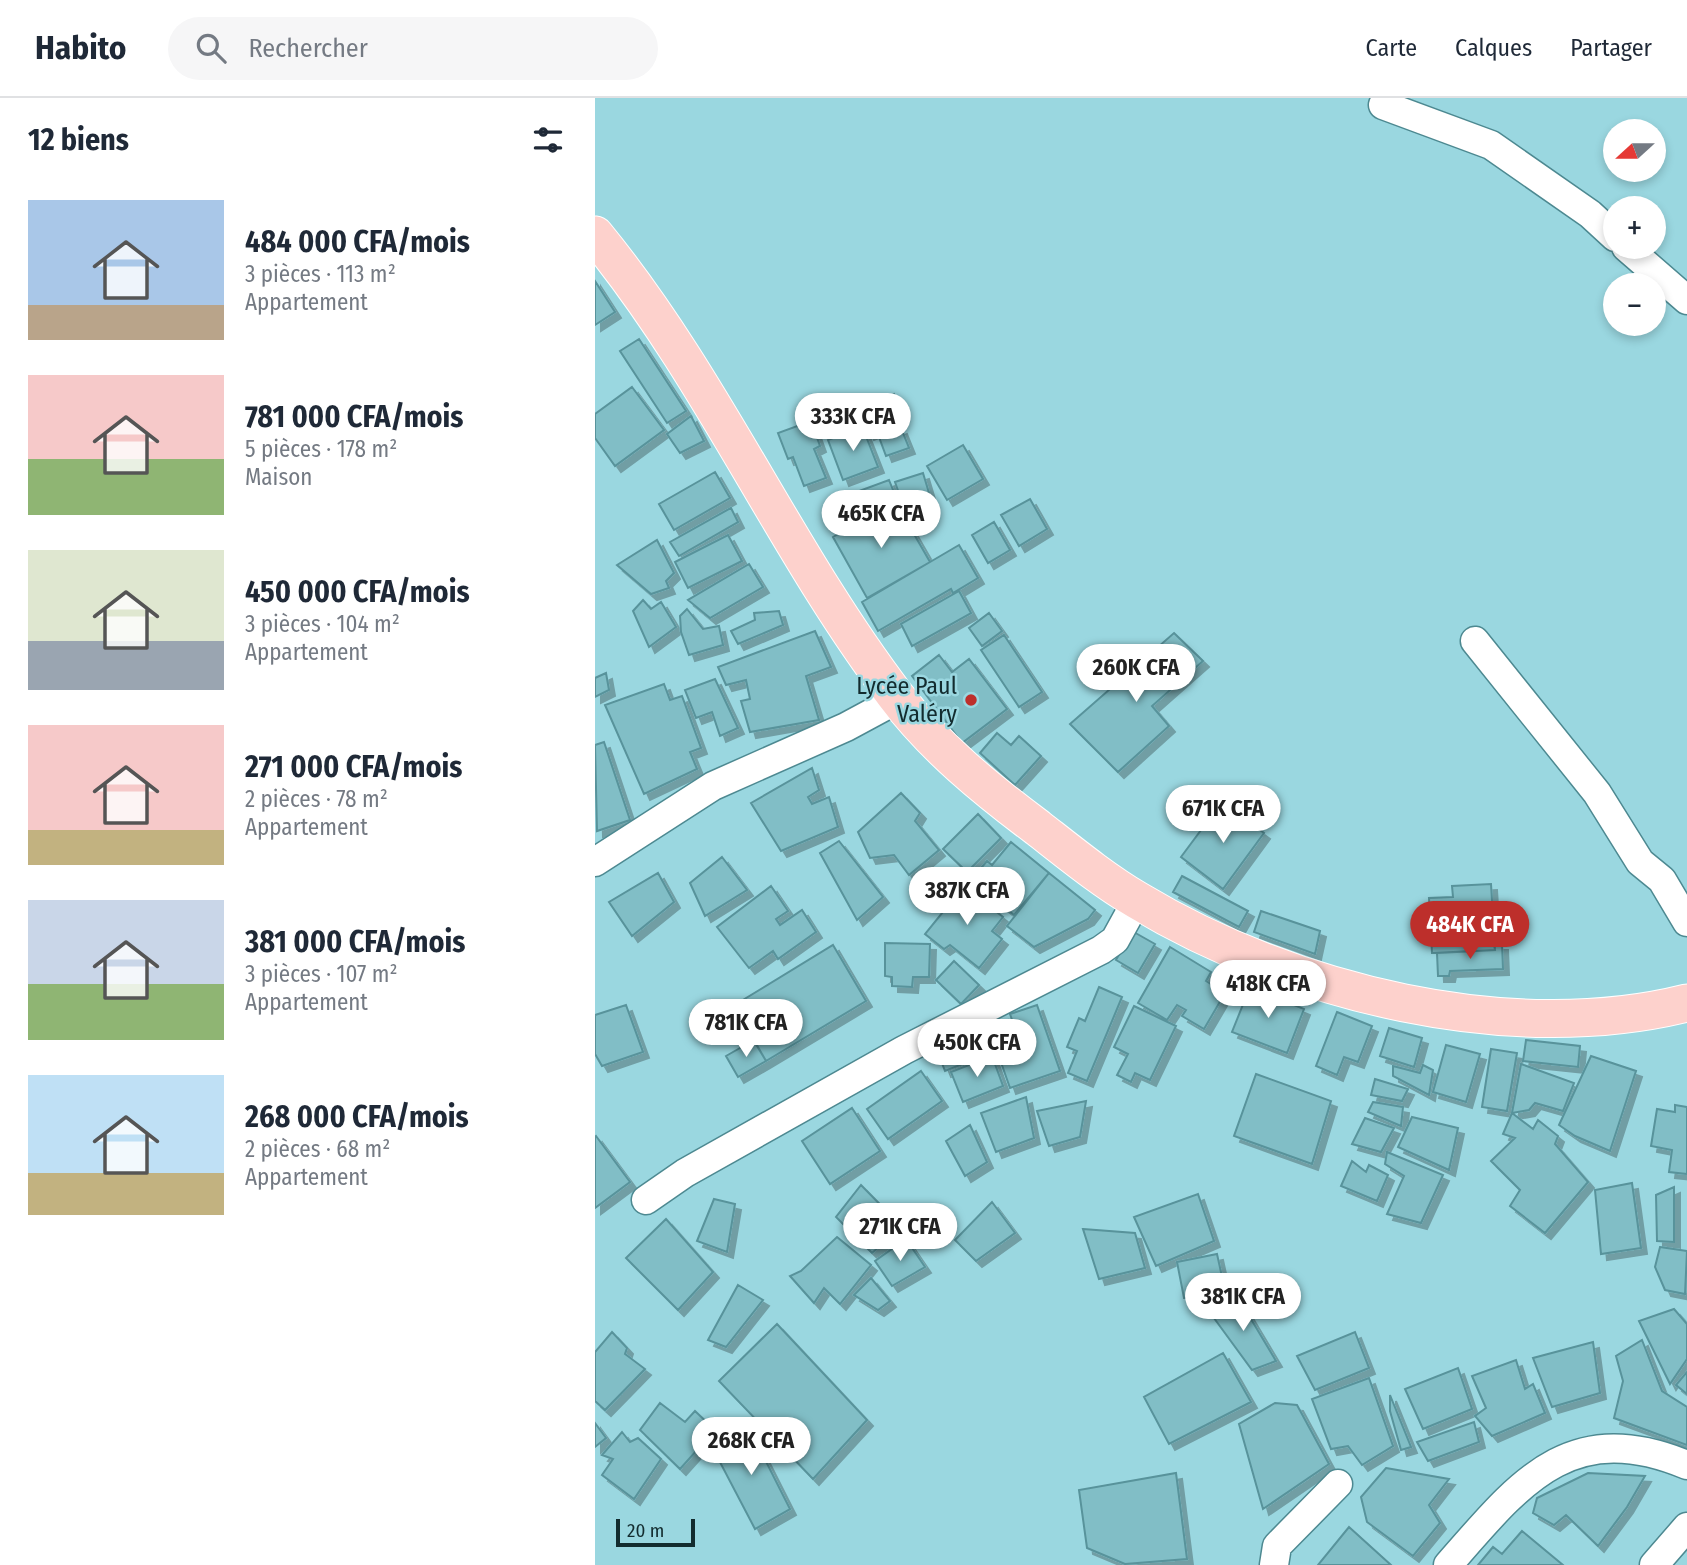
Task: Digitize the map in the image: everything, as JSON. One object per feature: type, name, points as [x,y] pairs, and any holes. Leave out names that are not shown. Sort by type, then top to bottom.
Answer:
[{"type":"main road","points":[[595,235],[688,362],[803,557],[898,699],[935,740],[1000,799],[1137,900],[1209,937],[1268,962],[1416,1006],[1483,1014],[1595,1018],[1617,1017],[1687,1003]]},
{"type":"street","points":[[1383,105],[1491,145],[1603,226]]},
{"type":"street","points":[[1640,259],[1687,300]]},
{"type":"street","points":[[1475,641],[1597,793],[1640,862],[1662,880],[1687,922]]},
{"type":"street","points":[[595,862],[713,786],[846,727],[898,699]]},
{"type":"street","points":[[646,1200],[685,1173],[904,1050],[1101,950],[1115,940],[1137,900]]},
{"type":"street","points":[[1448,1565],[1525,1480],[1565,1458],[1595,1449],[1631,1448],[1687,1465]]},
{"type":"street","points":[[1274,1565],[1277,1546],[1338,1484]]},
{"type":"street","points":[[1654,1565],[1687,1527]]},
{"type":"building","points":[[595,281],[615,312],[595,325]]},
{"type":"building","points":[[639,339],[686,411],[667,423],[620,351]]},
{"type":"building","points":[[632,387],[664,430],[615,466],[595,438],[595,414]]},
{"type":"building","points":[[894,394],[901,412],[895,414],[899,422],[868,434],[858,408]]},
{"type":"building","points":[[691,416],[704,441],[680,453],[667,434]]},
{"type":"building","points":[[811,421],[820,446],[814,449],[826,478],[804,486],[793,457],[788,459],[778,433]]},
{"type":"building","points":[[862,426],[878,467],[843,480],[828,440]]},
{"type":"building","points":[[901,428],[909,448],[886,456],[879,437]]},
{"type":"building","points":[[963,445],[983,479],[947,500],[927,466]]},
{"type":"building","points":[[715,472],[730,498],[674,530],[659,504]]},
{"type":"building","points":[[923,473],[929,493],[902,502],[895,482]]},
{"type":"building","points":[[889,480],[895,495],[866,507],[859,491]]},
{"type":"building","points":[[1030,499],[1047,529],[1019,546],[1001,515]]},
{"type":"building","points":[[895,501],[930,562],[867,598],[833,537]]},
{"type":"building","points":[[731,508],[738,522],[679,556],[670,542]]},
{"type":"building","points":[[994,522],[1010,550],[988,563],[972,535]]},
{"type":"building","points":[[728,535],[742,561],[688,588],[675,562]]},
{"type":"building","points":[[657,540],[674,573],[666,581],[669,588],[651,594],[617,565]]},
{"type":"building","points":[[959,545],[978,578],[953,593],[951,589],[878,631],[862,602]]},
{"type":"building","points":[[749,564],[763,587],[710,618],[688,600]]},
{"type":"building","points":[[959,591],[971,613],[912,646],[901,624]]},
{"type":"building","points":[[643,600],[651,609],[661,602],[676,627],[649,647],[633,611]]},
{"type":"building","points":[[687,609],[703,629],[719,626],[723,645],[689,655],[681,632],[680,616]]},
{"type":"building","points":[[779,611],[783,625],[738,644],[731,631],[755,620],[754,613]]},
{"type":"building","points":[[989,613],[1002,631],[982,646],[969,628]]},
{"type":"building","points":[[815,631],[831,667],[806,676],[819,720],[750,732],[741,701],[750,699],[746,680],[726,685],[718,667]]},
{"type":"building","points":[[1174,633],[1203,661],[1152,706],[1169,726],[1118,772],[1070,724]]},
{"type":"building","points":[[1004,635],[1042,692],[1019,707],[981,650]]},
{"type":"building","points":[[939,655],[952,672],[969,659],[1007,709],[962,743],[912,676]]},
{"type":"building","points":[[606,673],[609,690],[595,697],[595,678]]},
{"type":"building","points":[[715,679],[738,728],[720,736],[712,712],[696,718],[685,690]]},
{"type":"building","points":[[664,684],[670,700],[682,696],[701,748],[690,752],[697,769],[644,794],[605,705]]},
{"type":"building","points":[[997,733],[1011,745],[1019,736],[1041,756],[1015,785],[980,753]]},
{"type":"building","points":[[604,742],[630,820],[597,831],[595,745]]},
{"type":"building","points":[[812,768],[819,790],[808,797],[812,804],[829,797],[838,827],[781,851],[751,803]]},
{"type":"building","points":[[901,793],[920,813],[915,821],[939,850],[909,875],[894,855],[870,858],[858,832]]},
{"type":"building","points":[[1222,802],[1264,833],[1223,889],[1181,857]]},
{"type":"building","points":[[978,814],[1001,838],[967,872],[943,849]]},
{"type":"building","points":[[839,841],[883,897],[857,920],[820,853]]},
{"type":"building","points":[[1011,842],[1049,873],[1014,915],[971,880],[987,861],[992,865]]},
{"type":"building","points":[[722,857],[747,890],[705,916],[690,883]]},
{"type":"building","points":[[658,873],[674,902],[632,936],[609,902]]},
{"type":"building","points":[[1049,873],[1095,910],[1088,919],[1034,947],[1007,926]]},
{"type":"building","points":[[1182,876],[1248,911],[1239,927],[1173,892]]},
{"type":"building","points":[[1491,884],[1495,950],[1432,953],[1429,898],[1453,897],[1452,886]]},
{"type":"building","points":[[771,886],[788,911],[776,919],[780,925],[802,910],[816,932],[778,959],[773,951],[749,968],[717,927]]},
{"type":"building","points":[[964,886],[1003,917],[992,931],[1002,939],[979,968],[950,945],[944,949],[925,934]]},
{"type":"building","points":[[1261,911],[1320,931],[1315,954],[1254,932]]},
{"type":"building","points":[[1132,931],[1155,944],[1138,973],[1116,960]]},
{"type":"building","points":[[885,943],[930,944],[929,977],[913,977],[912,987],[892,986],[892,977],[885,976]]},
{"type":"building","points":[[1494,944],[1502,944],[1503,969],[1450,971],[1449,976],[1438,976],[1437,953],[1495,950]]},
{"type":"building","points":[[833,945],[866,1001],[766,1061],[733,1006]]},
{"type":"building","points":[[1170,947],[1211,972],[1206,981],[1225,993],[1204,1029],[1182,1016],[1186,1010],[1177,1005],[1167,1020],[1138,1003]]},
{"type":"building","points":[[954,961],[979,985],[961,1004],[936,980]]},
{"type":"building","points":[[1099,987],[1122,997],[1087,1081],[1068,1073],[1077,1051],[1067,1047],[1079,1018],[1085,1021]]},
{"type":"building","points":[[1250,987],[1304,1009],[1287,1053],[1232,1032]]},
{"type":"building","points":[[626,1005],[643,1052],[602,1066],[595,1054],[595,1015]]},
{"type":"building","points":[[1037,1005],[1060,1071],[1010,1088],[996,1048],[1019,1040],[1010,1014]]},
{"type":"building","points":[[1134,1006],[1176,1026],[1150,1080],[1135,1073],[1131,1082],[1117,1075],[1128,1054],[1114,1047]]},
{"type":"building","points":[[716,1008],[727,1029],[711,1037],[701,1016]]},
{"type":"building","points":[[1337,1012],[1372,1026],[1358,1062],[1344,1057],[1337,1075],[1316,1066]]},
{"type":"building","points":[[1008,1020],[1013,1035],[997,1041],[991,1026]]},
{"type":"building","points":[[1389,1028],[1422,1038],[1414,1067],[1380,1056]]},
{"type":"building","points":[[985,1031],[993,1052],[945,1071],[937,1050]]},
{"type":"building","points":[[754,1040],[766,1061],[738,1077],[726,1056]]},
{"type":"building","points":[[1526,1040],[1580,1046],[1578,1067],[1523,1061]]},
{"type":"building","points":[[1446,1045],[1480,1054],[1466,1102],[1433,1092]]},
{"type":"building","points":[[1491,1049],[1517,1053],[1507,1111],[1482,1107]]},
{"type":"building","points":[[992,1056],[1003,1086],[963,1102],[951,1072]]},
{"type":"building","points":[[1591,1056],[1636,1071],[1610,1151],[1575,1136],[1559,1125]]},
{"type":"building","points":[[1521,1064],[1574,1083],[1563,1111],[1535,1103],[1529,1110],[1512,1113]]},
{"type":"building","points":[[1423,1065],[1433,1070],[1429,1095],[1393,1076],[1393,1066],[1420,1073]]},
{"type":"building","points":[[921,1071],[942,1101],[888,1139],[867,1109]]},
{"type":"building","points":[[1256,1074],[1331,1101],[1312,1164],[1234,1136]]},
{"type":"building","points":[[1375,1079],[1408,1089],[1402,1101],[1371,1095]]},
{"type":"building","points":[[1026,1097],[1034,1138],[996,1152],[981,1113]]},
{"type":"building","points":[[1086,1101],[1080,1137],[1049,1146],[1037,1111]]},
{"type":"building","points":[[1373,1102],[1403,1107],[1401,1126],[1368,1112]]},
{"type":"building","points":[[1675,1105],[1687,1107],[1687,1174],[1669,1172],[1672,1150],[1651,1146],[1657,1109],[1675,1112]]},
{"type":"building","points":[[852,1108],[880,1151],[830,1184],[802,1141]]},
{"type":"building","points":[[1512,1113],[1533,1129],[1538,1120],[1558,1136],[1555,1144],[1588,1182],[1545,1233],[1510,1206],[1520,1190],[1491,1161],[1515,1138],[1503,1134]]},
{"type":"building","points":[[1412,1117],[1458,1128],[1449,1170],[1398,1147]]},
{"type":"building","points":[[1365,1118],[1394,1128],[1381,1152],[1352,1144]]},
{"type":"building","points":[[970,1125],[987,1162],[965,1176],[946,1141]]},
{"type":"building","points":[[595,1137],[630,1182],[595,1208]]},
{"type":"building","points":[[1387,1152],[1443,1175],[1421,1223],[1387,1214],[1404,1176],[1385,1164]]},
{"type":"building","points":[[1352,1161],[1366,1172],[1369,1165],[1388,1175],[1377,1201],[1341,1186]]},
{"type":"building","points":[[1632,1183],[1641,1248],[1601,1254],[1595,1190]]},
{"type":"building","points":[[861,1185],[902,1227],[872,1253],[836,1217]]},
{"type":"building","points":[[1674,1187],[1674,1242],[1657,1241],[1656,1195]]},
{"type":"building","points":[[1198,1194],[1214,1241],[1156,1266],[1134,1217]]},
{"type":"building","points":[[714,1199],[735,1204],[727,1252],[697,1241]]},
{"type":"building","points":[[992,1202],[1015,1233],[976,1261],[955,1240]]},
{"type":"building","points":[[666,1219],[713,1272],[678,1310],[626,1258]]},
{"type":"building","points":[[1083,1229],[1135,1233],[1145,1268],[1099,1279]]},
{"type":"building","points":[[837,1237],[871,1265],[840,1304],[824,1288],[814,1303],[790,1276],[801,1271]]},
{"type":"building","points":[[906,1239],[925,1267],[892,1286],[875,1261]]},
{"type":"building","points":[[1660,1247],[1687,1251],[1685,1294],[1665,1290],[1655,1267]]},
{"type":"building","points":[[1217,1254],[1226,1295],[1184,1298],[1177,1262]]},
{"type":"building","points":[[871,1278],[890,1301],[878,1310],[854,1295]]},
{"type":"building","points":[[738,1285],[763,1300],[726,1347],[708,1340]]},
{"type":"building","points":[[1236,1294],[1276,1361],[1252,1370],[1211,1314]]},
{"type":"building","points":[[1674,1309],[1687,1324],[1687,1359],[1670,1384],[1639,1321]]},
{"type":"building","points":[[777,1324],[867,1420],[813,1479],[719,1381]]},
{"type":"building","points":[[612,1332],[627,1348],[625,1354],[645,1369],[605,1410],[595,1401],[595,1352]]},
{"type":"building","points":[[1355,1332],[1369,1368],[1315,1390],[1297,1356]]},
{"type":"building","points":[[1642,1340],[1662,1391],[1687,1407],[1687,1445],[1614,1418],[1623,1381],[1616,1356]]},
{"type":"building","points":[[1593,1342],[1600,1393],[1552,1407],[1533,1358]]},
{"type":"building","points":[[1223,1353],[1251,1402],[1169,1444],[1144,1397]]},
{"type":"building","points":[[1516,1360],[1525,1389],[1533,1384],[1545,1413],[1492,1436],[1475,1416],[1486,1408],[1472,1376]]},
{"type":"building","points":[[1458,1368],[1472,1409],[1423,1429],[1405,1389]]},
{"type":"building","points":[[1687,1372],[1687,1394],[1676,1385]]},
{"type":"building","points":[[1369,1378],[1393,1446],[1362,1465],[1348,1446],[1331,1449],[1312,1399]]},
{"type":"building","points":[[1390,1395],[1411,1447],[1401,1450],[1390,1411]]},
{"type":"building","points":[[660,1403],[685,1422],[695,1411],[715,1430],[680,1469],[640,1430]]},
{"type":"building","points":[[1275,1403],[1297,1405],[1329,1464],[1263,1509],[1239,1424]]},
{"type":"building","points":[[1474,1422],[1479,1442],[1428,1461],[1417,1442]]},
{"type":"building","points":[[595,1423],[606,1438],[595,1447]]},
{"type":"building","points":[[748,1426],[790,1509],[755,1529],[711,1445]]},
{"type":"building","points":[[622,1432],[630,1442],[638,1438],[661,1459],[634,1499],[602,1475],[613,1459],[602,1455]]},
{"type":"building","points":[[1386,1468],[1449,1479],[1429,1505],[1440,1523],[1413,1556],[1367,1522],[1361,1497]]},
{"type":"building","points":[[1176,1473],[1187,1559],[1125,1564],[1087,1548],[1079,1490]]},
{"type":"building","points":[[1588,1473],[1645,1476],[1627,1507],[1598,1546],[1566,1515],[1554,1525],[1533,1513],[1537,1498]]},
{"type":"building","points":[[1349,1527],[1391,1565],[1318,1565]]},
{"type":"building","points":[[1522,1531],[1563,1565],[1478,1565],[1493,1547],[1502,1554]]},
{"type":"place","name":"Lycée Paul Valéry","points":[[971,700]]}]
